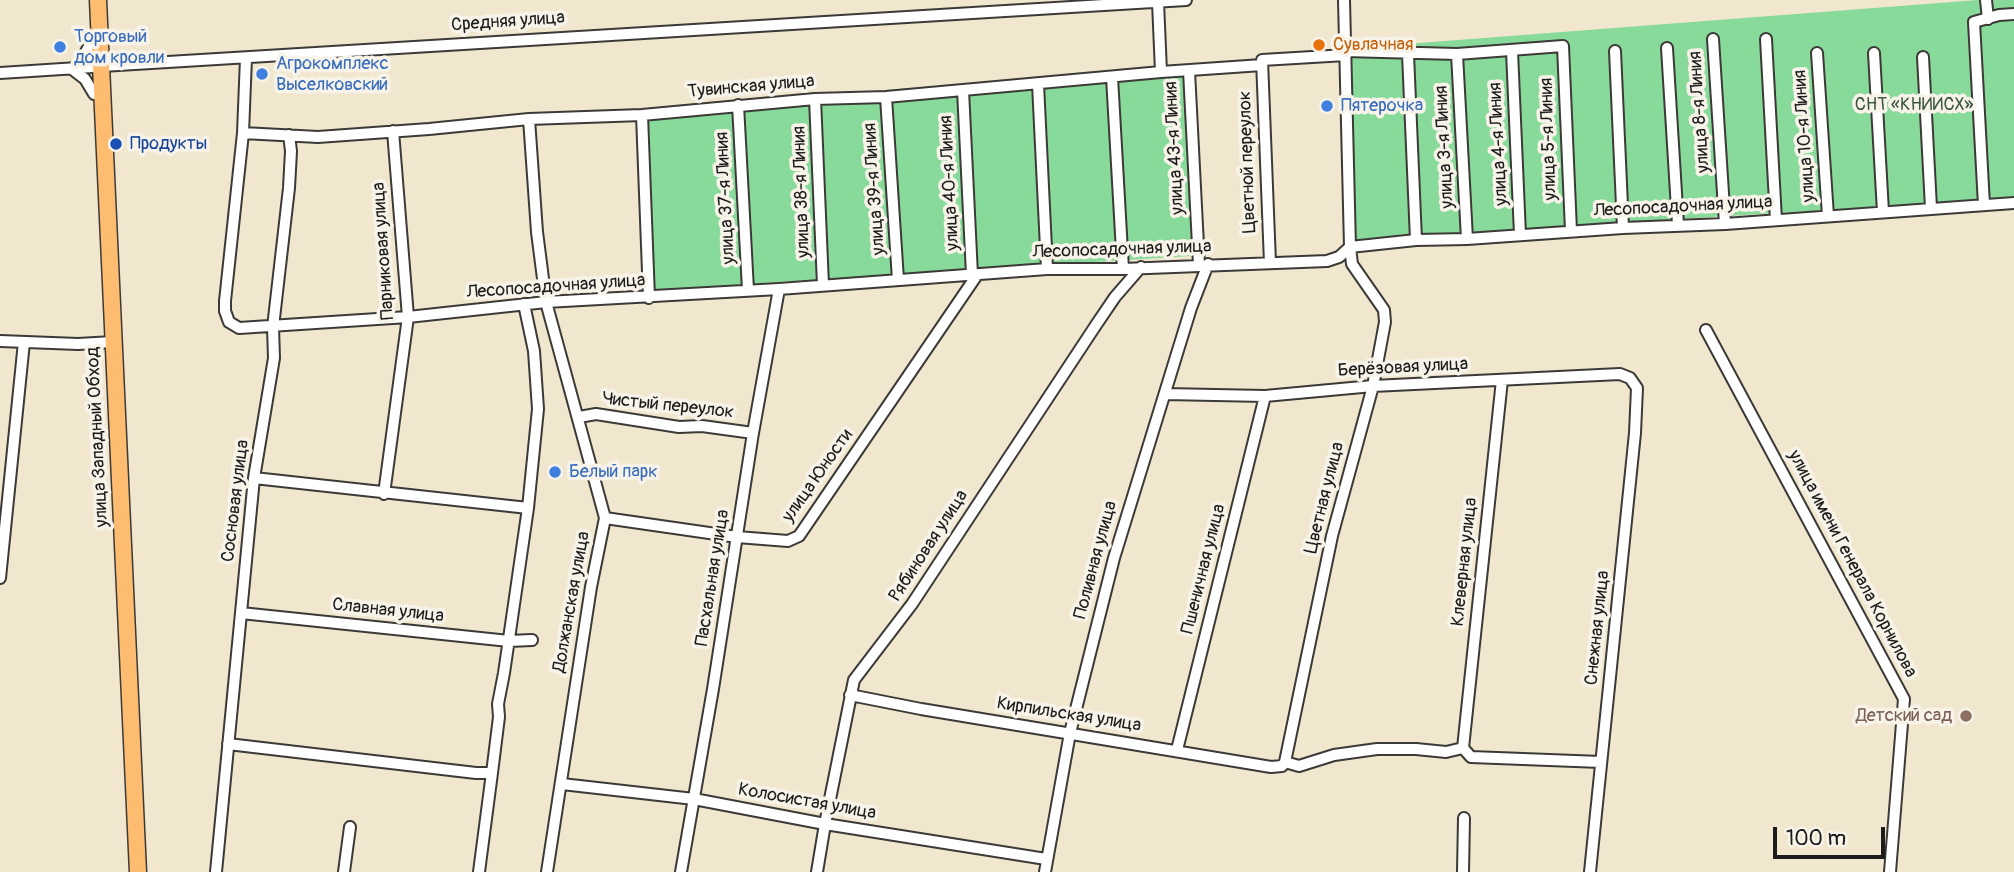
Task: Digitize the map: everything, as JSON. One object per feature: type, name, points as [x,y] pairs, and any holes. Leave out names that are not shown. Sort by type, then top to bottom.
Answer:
[{"type":"highway","name":"улица Западный Обход","points":[[89,0],[97,66],[94,94],[138,872]]},
{"type":"highway","name":"улица Западный Обход","points":[[98,0],[97,66],[128,872]]},
{"type":"street","name":"Средняя улица","points":[[0,74],[1186,0]]},
{"type":"street","name":"Цветная улица","points":[[1283,764],[1332,536],[1373,386],[1385,322],[1384,310],[1352,264],[1344,0]]},
{"type":"street","points":[[1986,0],[1988,19]]},
{"type":"street","points":[[1158,2],[1161,72]]},
{"type":"street","points":[[1984,205],[1974,22],[2014,14]]},
{"type":"street","points":[[1766,38],[1776,220]]},
{"type":"street","name":"улица 8-я Линия","points":[[1713,39],[1725,224]]},
{"type":"street","points":[[92,42],[82,60],[72,69],[85,79],[94,94]]},
{"type":"street","name":"Тувинская улица","points":[[243,133],[318,137],[529,119],[642,115],[815,99],[886,97],[1189,71],[1345,53],[1457,54],[1563,46]]},
{"type":"street","name":"улица 5-я Линия","points":[[1563,46],[1571,231]]},
{"type":"street","points":[[1667,48],[1678,225]]},
{"type":"street","name":"улица 4-я Линия","points":[[1512,51],[1520,235]]},
{"type":"street","points":[[1615,51],[1623,228]]},
{"type":"street","name":"улица 10-я Линия","points":[[1817,53],[1828,216]]},
{"type":"street","points":[[1874,53],[1883,212]]},
{"type":"street","points":[[1408,54],[1416,240]]},
{"type":"street","name":"улица 3-я Линия","points":[[1457,54],[1467,239]]},
{"type":"street","points":[[1923,57],[1931,208]]},
{"type":"street","points":[[243,133],[246,58]]},
{"type":"street","name":"Цветной переулок","points":[[1262,63],[1270,262]]},
{"type":"street","name":"улица 43-я Линия","points":[[1189,71],[1203,265]]},
{"type":"street","points":[[1112,77],[1123,269]]},
{"type":"street","points":[[1038,84],[1047,269]]},
{"type":"street","name":"улица 40-я Линия","points":[[963,90],[975,275]]},
{"type":"street","name":"улица 39-я Линия","points":[[886,97],[898,280]]},
{"type":"street","name":"улица 38-я Линия","points":[[815,99],[823,285]]},
{"type":"street","name":"улица 37-я Линия","points":[[738,105],[748,290]]},
{"type":"street","points":[[642,115],[649,298]]},
{"type":"street","name":"Должанская улица","points":[[529,119],[537,232],[546,302],[605,518],[570,712],[562,784],[547,872]]},
{"type":"street","name":"Парниковая улица","points":[[384,494],[408,317],[393,131]]},
{"type":"street","name":"Лесопосадочная улица","points":[[243,133],[225,301],[229,322],[239,328],[408,317],[546,302],[649,298],[1047,269],[1123,269],[1326,261],[1339,257],[1350,247],[1416,240],[1725,224],[2014,203]]},
{"type":"street","name":"Сосновая улица","points":[[216,872],[254,478],[274,358],[273,327],[289,188],[289,135]]},
{"type":"street","name":"Поливная улица","points":[[1045,872],[1070,733],[1114,558],[1203,265]]},
{"type":"street","name":"Рябиновая улица","points":[[817,872],[854,680],[912,604],[1115,297],[1141,267]]},
{"type":"street","name":"улица Юности","points":[[605,518],[737,537],[788,541],[799,536],[975,275]]},
{"type":"street","name":"Пасхальная улица","points":[[681,872],[779,289]]},
{"type":"street","points":[[479,872],[499,717],[498,704],[528,509],[538,408],[534,351],[524,304]]},
{"type":"street","name":"улица имени Генерала Корнилова","points":[[1706,330],[1904,699],[1890,872]]},
{"type":"street","points":[[0,341],[78,344],[109,342]]},
{"type":"street","points":[[0,578],[24,342]]},
{"type":"street","name":"Берёзовая улица","points":[[1165,394],[1265,396],[1373,386],[1620,374],[1630,378],[1637,388]]},
{"type":"street","name":"Клеверная улица","points":[[1463,748],[1502,380]]},
{"type":"street","name":"Снежная улица","points":[[1591,872],[1635,433],[1637,388]]},
{"type":"street","name":"Пшеничная улица","points":[[1177,750],[1265,396]]},
{"type":"street","name":"Чистый переулок","points":[[579,417],[596,414],[679,427],[702,426],[753,433]]},
{"type":"street","points":[[254,478],[528,509]]},
{"type":"street","name":"Славная улица","points":[[242,613],[509,641],[531,640]]},
{"type":"street","name":"Кирпильская улица","points":[[850,695],[1271,767],[1283,764],[1298,766],[1334,755],[1377,749],[1446,752],[1463,748]]},
{"type":"street","points":[[228,744],[492,773]]},
{"type":"street","points":[[1463,748],[1471,757],[1601,762]]},
{"type":"street","name":"Колосистая улица","points":[[562,784],[694,799],[825,824],[1046,859]]},
{"type":"street","points":[[1463,872],[1464,818]]},
{"type":"street","points":[[344,872],[350,827]]},
{"type":"green space","name":"СНТ «КНИИСХ»","points":[[1978,0],[2014,0],[2014,199],[1348,241],[1341,49]]},
{"type":"green space","points":[[1192,67],[1206,255],[653,290],[646,108]]},
{"type":"place","name":"Сувлачная","points":[[1319,45]]},
{"type":"place","name":"Торговый дом кровли","points":[[60,47]]},
{"type":"place","name":"Агрокомплекс Выселковский","points":[[262,74]]},
{"type":"place","name":"Пятерочка","points":[[1327,106]]},
{"type":"place","name":"Продукты","points":[[116,144]]},
{"type":"place","name":"Белый парк","points":[[555,472]]},
{"type":"place","name":"Детский сад","points":[[1966,716]]}]
